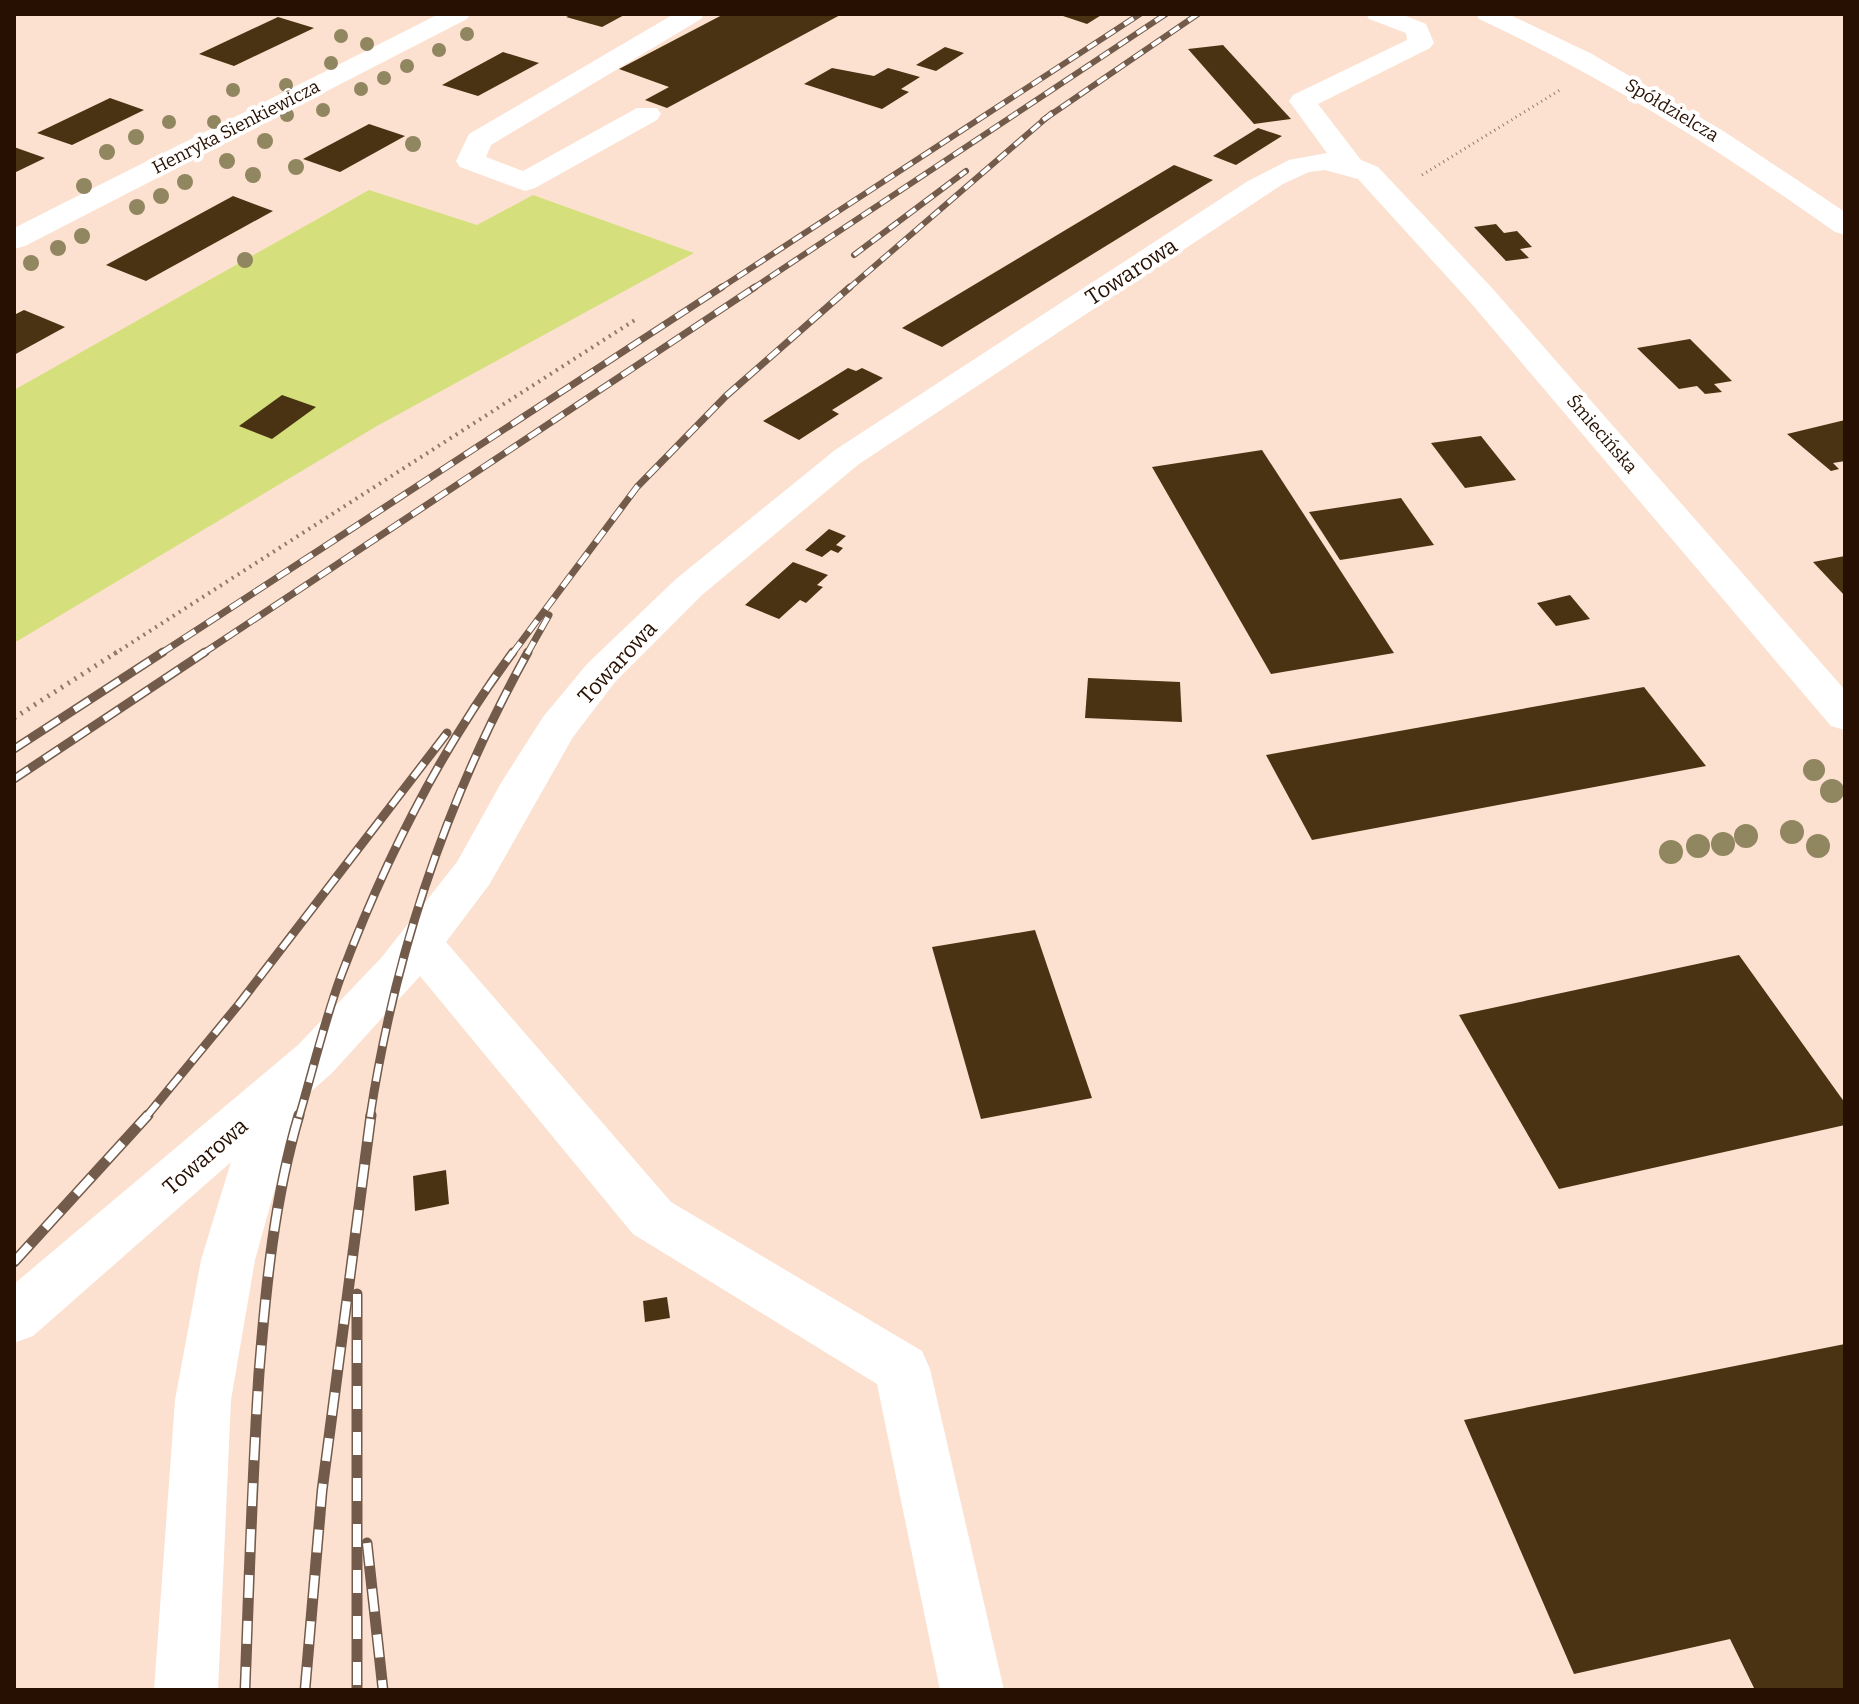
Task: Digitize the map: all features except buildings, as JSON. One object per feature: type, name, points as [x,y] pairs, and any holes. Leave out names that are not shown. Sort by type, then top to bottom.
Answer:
[{"type":"street","name":"Henryka Sienkiewicza","points":[[14,240],[458,14]]},
{"type":"street","points":[[647,114],[525,182],[470,161],[479,140],[692,14]]},
{"type":"street","name":"Śmiecińska","points":[[1378,14],[1417,29],[1421,43],[1302,101],[1349,163],[1368,173],[1492,307],[1838,699]]},
{"type":"street","name":"Spółdzielcza","points":[[1488,14],[1591,63],[1679,112],[1845,226]]},
{"type":"street","name":"Towarowa","points":[[14,1318],[315,1059],[398,971],[473,873],[516,794],[558,727],[601,673],[689,587],[756,529],[847,457],[1276,176],[1324,159],[1349,163]]},
{"type":"street","points":[[418,941],[652,1218],[902,1369],[972,1690]]},
{"type":"street","points":[[186,1690],[203,1400],[228,1260],[277,1093]]},
{"type":"path","points":[[1386,193],[1405,186],[1564,88]]},
{"type":"path","points":[[14,718],[638,318]]},
{"type":"green space","points":[[369,190],[477,225],[533,195],[694,253],[377,426],[14,643],[14,390]]},
{"type":"railway","points":[[719,289],[1140,14]]},
{"type":"railway","points":[[752,289],[1166,14]]},
{"type":"railway","points":[[1047,117],[1198,14]]},
{"type":"railway","points":[[1047,117],[1052,113]]},
{"type":"railway","points":[[848,289],[1047,117]]},
{"type":"railway","points":[[1043,120],[1047,117]]},
{"type":"railway","points":[[854,255],[966,171]]},
{"type":"railway","points":[[160,654],[722,287]]},
{"type":"railway","points":[[202,654],[755,287]]},
{"type":"railway","points":[[512,654],[637,487],[726,396],[850,287]]},
{"type":"railway","points":[[527,654],[549,615]]},
{"type":"railway","points":[[14,749],[163,652]]},
{"type":"railway","points":[[14,779],[205,652]]},
{"type":"railway","points":[[299,1117],[335,993],[395,849],[461,728],[513,652]]},
{"type":"railway","points":[[370,1117],[394,995],[428,877],[473,763],[528,652]]},
{"type":"railway","points":[[146,1117],[239,1004],[447,733]]},
{"type":"railway","points":[[14,1262],[148,1115]]},
{"type":"railway","points":[[245,1690],[254,1452],[265,1308],[277,1211],[299,1115]]},
{"type":"railway","points":[[305,1690],[322,1491],[371,1115]]},
{"type":"railway","points":[[357,1294],[357,1690]]},
{"type":"railway","points":[[367,1543],[383,1690]]}]
